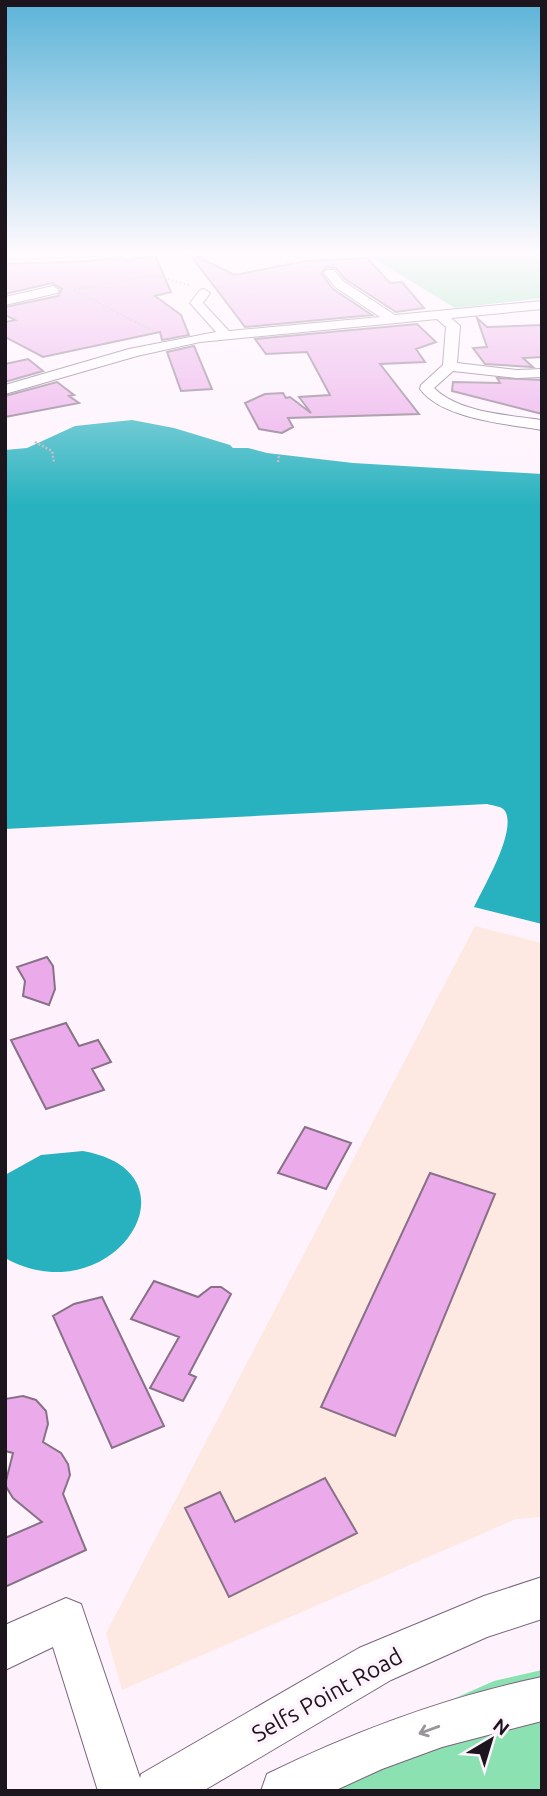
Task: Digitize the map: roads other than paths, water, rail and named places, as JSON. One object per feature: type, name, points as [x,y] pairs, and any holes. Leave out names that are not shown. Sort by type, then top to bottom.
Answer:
[{"type":"street","points":[[5,390],[176,342],[212,337]]},
{"type":"street","points":[[452,337],[450,366],[428,385],[427,391],[435,399],[447,404],[536,424],[532,433],[542,437]]},
{"type":"street","points":[[450,366],[517,374],[542,373]]},
{"type":"street","name":"Selfs Point Road","points":[[158,1791],[375,1664],[484,1617],[542,1598]]},
{"type":"street","points":[[5,1648],[66,1619],[121,1791]]},
{"type":"street","points":[[284,1791],[332,1765],[487,1710],[542,1699]]},
{"type":"water","points":[[132,420],[174,428],[233,448],[248,448],[267,453],[353,463],[542,474],[542,924],[474,907],[497,860],[508,822],[503,809],[487,804],[5,829],[5,450],[27,448],[75,426]]},
{"type":"water","points":[[83,1151],[119,1164],[138,1185],[141,1210],[130,1235],[109,1256],[80,1269],[44,1271],[5,1258],[5,1175],[41,1155]]}]
